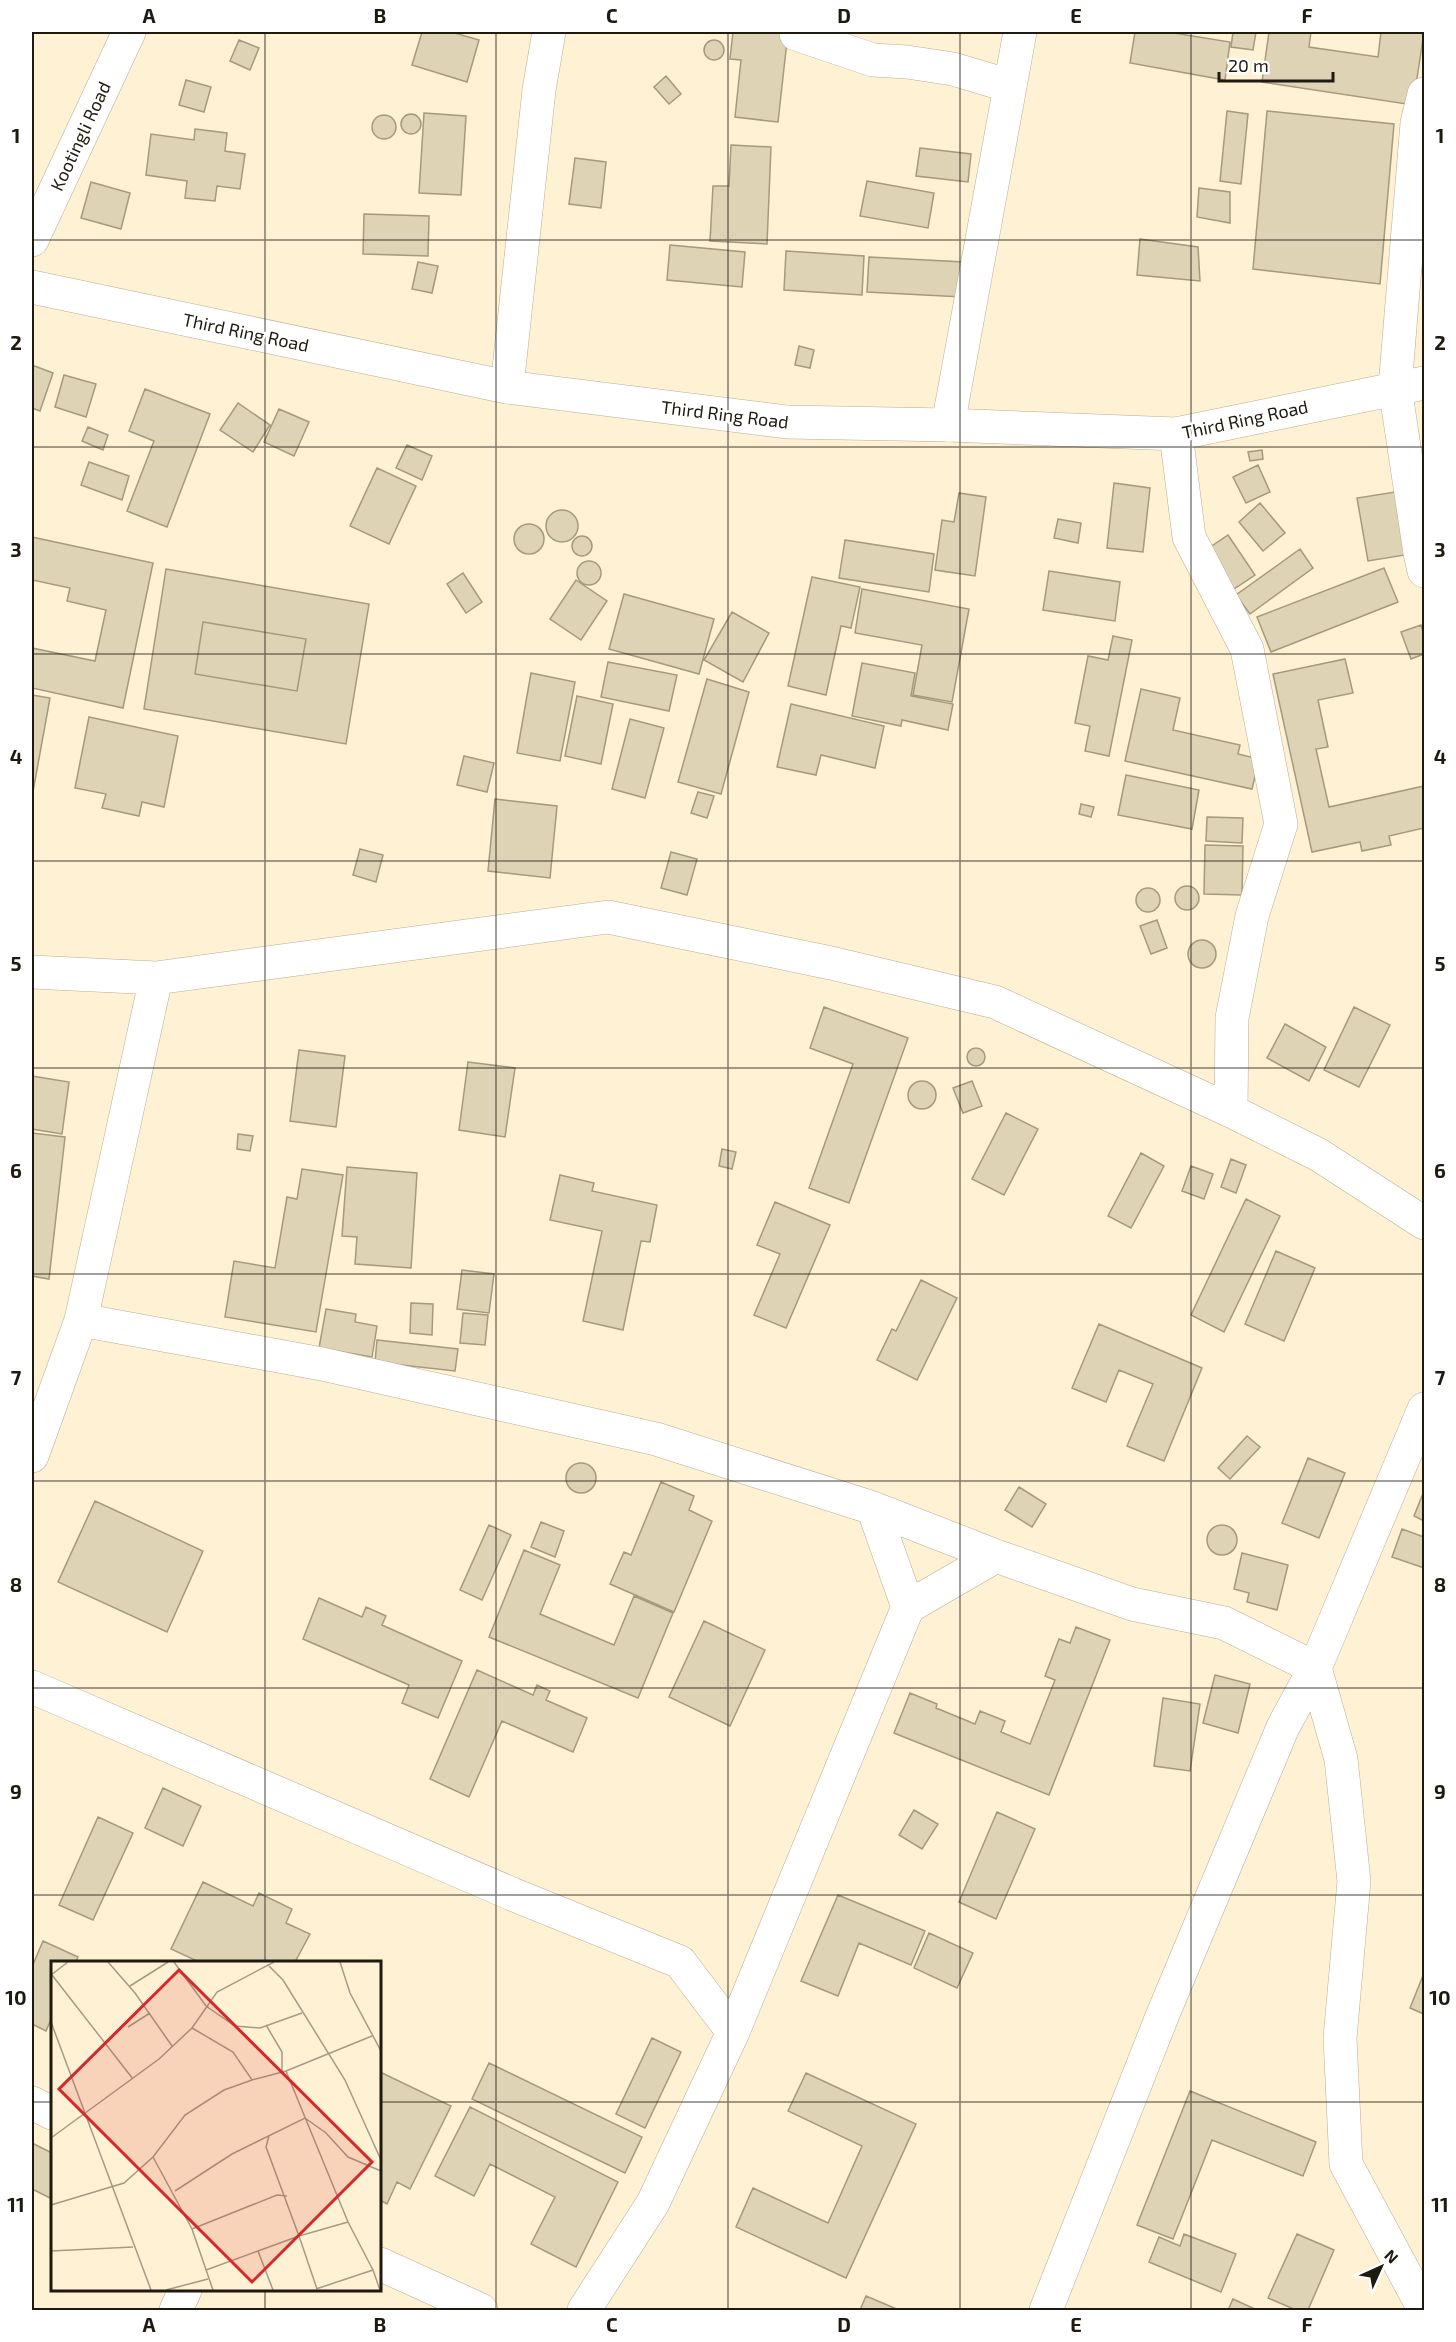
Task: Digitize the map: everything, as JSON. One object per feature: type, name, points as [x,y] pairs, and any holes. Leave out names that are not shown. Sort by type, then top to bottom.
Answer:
[{"type":"street","name":"Kootingli Road","points":[[32,240],[129,32]]},
{"type":"street","points":[[507,387],[538,90],[549,32]]},
{"type":"street","points":[[948,425],[1020,32]]},
{"type":"street","points":[[796,34],[873,60],[908,62],[953,69],[1010,86]]},
{"type":"street","points":[[1425,94],[1417,123],[1410,385],[1420,553],[1425,571]]},
{"type":"street","name":"Third Ring Road","points":[[32,287],[507,387],[787,423],[948,425],[1176,434],[1410,385]]},
{"type":"street","points":[[1176,434],[1190,537],[1247,649],[1281,824],[1252,916],[1232,1018],[1231,1112]]},
{"type":"street","points":[[32,972],[156,978],[608,917],[831,963],[995,1002],[1319,1155],[1425,1223]]},
{"type":"street","points":[[32,1456],[81,1320],[156,978]]},
{"type":"street","points":[[81,1320],[322,1364],[656,1438],[873,1508],[996,1556],[1132,1604],[1224,1623],[1315,1668],[1341,1759],[1354,1881],[1340,2038],[1346,2164],[1425,2309]]},
{"type":"street","points":[[1046,2310],[1163,2014],[1278,1738],[1315,1668],[1425,1409]]},
{"type":"street","points":[[873,1508],[908,1607]]},
{"type":"street","points":[[584,2310],[653,2203],[733,2032],[908,1607],[996,1556]]},
{"type":"street","points":[[32,1687],[512,1894],[680,1962],[733,2032]]},
{"type":"street","points":[[32,2103],[51,2112]]},
{"type":"street","points":[[381,2264],[481,2310]]},
{"type":"street","points":[[176,2310],[184,2291]]},
{"type":"building","points":[[422,32],[451,32],[479,40],[467,82],[412,65]]},
{"type":"building","points":[[733,32],[788,32],[778,122],[735,117],[741,60],[730,59]]},
{"type":"building","points":[[1135,32],[1168,32],[1230,42],[1225,80],[1130,63]]},
{"type":"building","points":[[1233,32],[1256,32],[1253,50],[1231,47]]},
{"type":"building","points":[[1269,32],[1311,32],[1309,47],[1378,57],[1381,32],[1424,32],[1413,105],[1262,82]]},
{"type":"building","points":[[239,40],[259,48],[250,70],[230,61]]},
{"type":"building","points":[[714,40],[721,43],[724,50],[721,57],[714,60],[707,57],[704,50],[707,43]]},
{"type":"building","points":[[666,76],[681,94],[669,104],[654,87]]},
{"type":"building","points":[[186,80],[211,87],[204,112],[179,105]]},
{"type":"building","points":[[1227,111],[1248,114],[1241,184],[1220,181]]},
{"type":"building","points":[[1267,111],[1394,124],[1380,284],[1253,269]]},
{"type":"building","points":[[424,113],[466,116],[461,195],[419,193]]},
{"type":"building","points":[[411,114],[418,117],[421,124],[418,131],[411,134],[404,131],[401,124],[404,117]]},
{"type":"building","points":[[384,115],[393,118],[396,127],[393,136],[384,139],[375,136],[372,127],[375,118]]},
{"type":"building","points":[[195,129],[227,133],[225,151],[245,154],[240,189],[217,186],[215,201],[185,198],[187,181],[146,175],[151,134],[194,140]]},
{"type":"building","points":[[731,145],[771,147],[767,244],[710,241],[713,186],[729,186]]},
{"type":"building","points":[[920,148],[971,154],[968,182],[916,176]]},
{"type":"building","points":[[575,158],[606,162],[601,208],[569,204]]},
{"type":"building","points":[[867,181],[934,193],[928,228],[860,216]]},
{"type":"building","points":[[91,182],[130,193],[121,229],[81,218]]},
{"type":"building","points":[[1199,188],[1230,192],[1230,223],[1197,217]]},
{"type":"building","points":[[364,214],[429,216],[428,256],[363,254]]},
{"type":"building","points":[[1140,239],[1198,247],[1200,281],[1137,275]]},
{"type":"building","points":[[670,245],[745,252],[742,287],[667,280]]},
{"type":"building","points":[[786,251],[864,256],[862,295],[784,290]]},
{"type":"building","points":[[869,257],[964,262],[962,297],[867,292]]},
{"type":"building","points":[[418,262],[438,266],[432,293],[412,289]]},
{"type":"building","points":[[799,346],[814,350],[810,368],[795,365]]},
{"type":"building","points":[[32,365],[53,373],[40,411],[32,408]]},
{"type":"building","points":[[64,375],[96,384],[86,417],[55,407]]},
{"type":"building","points":[[145,389],[210,414],[167,527],[127,511],[154,441],[129,431]]},
{"type":"building","points":[[238,403],[270,425],[253,452],[220,430]]},
{"type":"building","points":[[279,409],[309,422],[294,456],[264,442]]},
{"type":"building","points":[[88,427],[108,435],[103,450],[82,441]]},
{"type":"building","points":[[407,445],[432,456],[422,480],[396,468]]},
{"type":"building","points":[[1262,450],[1263,459],[1250,461],[1248,452]]},
{"type":"building","points":[[89,462],[129,476],[122,500],[81,485]]},
{"type":"building","points":[[1258,465],[1270,492],[1246,503],[1233,477]]},
{"type":"building","points":[[377,468],[416,486],[389,544],[350,526]]},
{"type":"building","points":[[1114,483],[1150,488],[1143,552],[1107,548]]},
{"type":"building","points":[[1395,492],[1405,555],[1368,561],[1357,498]]},
{"type":"building","points":[[959,493],[986,497],[975,576],[935,570],[942,520],[954,522]]},
{"type":"building","points":[[1260,503],[1285,533],[1263,551],[1239,522]]},
{"type":"building","points":[[562,510],[573,515],[578,526],[573,537],[562,542],[551,537],[546,526],[551,515]]},
{"type":"building","points":[[1058,519],[1081,523],[1078,543],[1054,538]]},
{"type":"building","points":[[529,524],[540,528],[544,539],[540,550],[529,554],[518,550],[514,539],[518,528]]},
{"type":"building","points":[[1228,535],[1255,575],[1228,593],[1200,554]]},
{"type":"building","points":[[582,536],[589,539],[592,546],[589,553],[582,556],[575,553],[572,546],[575,539]]},
{"type":"building","points":[[32,537],[153,563],[123,708],[32,688],[32,648],[95,661],[106,610],[67,601],[70,588],[32,580]]},
{"type":"building","points":[[845,540],[934,554],[929,592],[839,578]]},
{"type":"building","points":[[1300,549],[1313,568],[1250,614],[1236,595]]},
{"type":"building","points":[[589,561],[597,565],[601,573],[597,581],[589,585],[581,581],[577,573],[581,565]]},
{"type":"building","points":[[1384,568],[1398,602],[1271,652],[1257,617]]},
{"type":"building","points":[[166,569],[369,604],[346,744],[144,709]],"holes":[[[203,622],[306,639],[297,691],[195,674]]]},
{"type":"building","points":[[1049,571],[1120,582],[1115,621],[1043,610]]},
{"type":"building","points":[[463,573],[482,602],[466,613],[447,584]]},
{"type":"building","points":[[812,577],[860,587],[851,628],[841,626],[826,695],[788,686]]},
{"type":"building","points":[[576,580],[607,601],[581,640],[550,619]]},
{"type":"building","points":[[862,589],[969,609],[952,702],[913,695],[922,645],[855,633]]},
{"type":"building","points":[[624,594],[714,619],[699,674],[609,649]]},
{"type":"building","points":[[732,612],[769,633],[743,682],[704,660]]},
{"type":"building","points":[[203,622],[306,639],[297,691],[195,674]]},
{"type":"building","points":[[1421,625],[1424,635],[1424,654],[1411,659],[1401,632]]},
{"type":"building","points":[[1113,636],[1132,640],[1109,756],[1085,751],[1090,726],[1075,723],[1088,656],[1108,660]]},
{"type":"building","points":[[1345,659],[1353,693],[1318,700],[1328,747],[1316,749],[1329,807],[1424,786],[1424,828],[1389,836],[1391,845],[1362,851],[1360,842],[1312,852],[1273,674]]},
{"type":"building","points":[[608,662],[677,675],[669,711],[601,697]]},
{"type":"building","points":[[862,663],[915,673],[911,696],[953,704],[948,730],[902,720],[901,726],[852,716]]},
{"type":"building","points":[[531,673],[575,682],[560,761],[517,753]]},
{"type":"building","points":[[707,679],[749,692],[721,794],[678,782]]},
{"type":"building","points":[[1141,689],[1180,698],[1173,730],[1240,745],[1238,754],[1259,759],[1252,789],[1125,761]]},
{"type":"building","points":[[32,695],[50,698],[32,797]]},
{"type":"building","points":[[577,696],[613,704],[601,764],[565,756]]},
{"type":"building","points":[[791,704],[884,726],[875,768],[821,755],[816,775],[777,767]]},
{"type":"building","points":[[89,717],[178,736],[164,807],[142,802],[139,816],[102,808],[106,794],[75,788]]},
{"type":"building","points":[[630,719],[664,728],[645,798],[612,789]]},
{"type":"building","points":[[464,756],[494,763],[487,792],[457,785]]},
{"type":"building","points":[[1126,775],[1199,790],[1192,829],[1118,815]]},
{"type":"building","points":[[698,792],[714,796],[707,818],[691,813]]},
{"type":"building","points":[[495,799],[557,806],[550,878],[488,871]]},
{"type":"building","points":[[1081,804],[1094,807],[1091,817],[1079,814]]},
{"type":"building","points":[[1207,817],[1243,818],[1242,843],[1206,841]]},
{"type":"building","points":[[1205,845],[1243,846],[1242,895],[1204,894]]},
{"type":"building","points":[[360,849],[383,855],[376,882],[353,875]]},
{"type":"building","points":[[671,852],[697,859],[687,895],[661,888]]},
{"type":"building","points":[[1187,886],[1192,887],[1198,893],[1198,903],[1192,909],[1187,910],[1182,909],[1176,903],[1175,898],[1176,893],[1182,887]]},
{"type":"building","points":[[1148,888],[1156,892],[1160,900],[1156,908],[1148,912],[1140,908],[1136,900],[1140,892]]},
{"type":"building","points":[[1157,920],[1167,948],[1151,954],[1140,926]]},
{"type":"building","points":[[1202,940],[1212,944],[1216,954],[1212,964],[1202,968],[1192,964],[1188,954],[1192,944]]},
{"type":"building","points":[[824,1007],[908,1038],[849,1203],[809,1188],[853,1064],[810,1048]]},
{"type":"building","points":[[1354,1007],[1390,1025],[1359,1087],[1324,1070]]},
{"type":"building","points":[[1285,1024],[1326,1047],[1309,1081],[1267,1058]]},
{"type":"building","points":[[972,1048],[980,1048],[985,1053],[983,1064],[972,1066],[967,1061],[967,1053]]},
{"type":"building","points":[[299,1050],[345,1056],[336,1127],[290,1121]]},
{"type":"building","points":[[468,1062],[515,1068],[505,1137],[459,1130]]},
{"type":"building","points":[[32,1076],[69,1082],[62,1134],[32,1129]]},
{"type":"building","points":[[922,1081],[932,1085],[936,1095],[932,1105],[922,1109],[912,1105],[908,1095],[912,1085]]},
{"type":"building","points":[[972,1081],[982,1106],[963,1113],[953,1088]]},
{"type":"building","points":[[1006,1113],[1038,1129],[1004,1195],[972,1179]]},
{"type":"building","points":[[32,1133],[65,1137],[49,1279],[32,1276]]},
{"type":"building","points":[[238,1134],[253,1136],[250,1151],[237,1149]]},
{"type":"building","points":[[722,1149],[736,1152],[732,1169],[719,1166]]},
{"type":"building","points":[[1141,1153],[1164,1166],[1131,1228],[1108,1216]]},
{"type":"building","points":[[1231,1159],[1246,1165],[1236,1193],[1221,1187]]},
{"type":"building","points":[[1191,1166],[1213,1174],[1204,1199],[1182,1191]]},
{"type":"building","points":[[347,1167],[417,1173],[411,1268],[355,1264],[357,1237],[342,1236]]},
{"type":"building","points":[[302,1169],[343,1175],[316,1332],[225,1317],[234,1261],[275,1268],[287,1197],[297,1199]]},
{"type":"building","points":[[560,1175],[594,1183],[592,1191],[657,1205],[650,1242],[641,1241],[623,1330],[583,1321],[602,1231],[550,1220]]},
{"type":"building","points":[[1246,1199],[1280,1216],[1224,1332],[1191,1315]]},
{"type":"building","points":[[775,1202],[830,1225],[786,1328],[754,1315],[780,1254],[757,1245]]},
{"type":"building","points":[[1276,1251],[1315,1268],[1284,1341],[1245,1324]]},
{"type":"building","points":[[462,1270],[494,1274],[489,1313],[457,1309]]},
{"type":"building","points":[[921,1280],[957,1298],[917,1380],[877,1360],[892,1329],[896,1331]]},
{"type":"building","points":[[411,1303],[433,1304],[432,1335],[410,1333]]},
{"type":"building","points":[[326,1309],[356,1314],[355,1322],[377,1326],[372,1357],[319,1348]]},
{"type":"building","points":[[463,1313],[488,1315],[485,1345],[460,1343]]},
{"type":"building","points":[[1099,1324],[1202,1368],[1164,1461],[1127,1446],[1153,1384],[1119,1370],[1106,1402],[1072,1388]]},
{"type":"building","points":[[377,1340],[458,1349],[455,1371],[375,1362]]},
{"type":"building","points":[[1247,1436],[1260,1447],[1230,1479],[1218,1468]]},
{"type":"building","points":[[1308,1458],[1345,1473],[1319,1538],[1282,1523]]},
{"type":"building","points":[[581,1463],[592,1467],[596,1478],[592,1489],[581,1493],[570,1489],[566,1478],[570,1467]]},
{"type":"building","points":[[661,1482],[694,1496],[689,1510],[712,1521],[674,1612],[610,1584],[624,1552],[631,1555]]},
{"type":"building","points":[[1019,1487],[1046,1504],[1032,1527],[1005,1510]]},
{"type":"building","points":[[1424,1491],[1424,1521],[1414,1516]]},
{"type":"building","points":[[95,1501],[203,1551],[167,1632],[58,1582]]},
{"type":"building","points":[[541,1522],[564,1531],[555,1557],[531,1547]]},
{"type":"building","points":[[489,1525],[511,1535],[482,1600],[460,1590]]},
{"type":"building","points":[[1222,1525],[1233,1529],[1237,1540],[1233,1551],[1222,1555],[1211,1551],[1207,1540],[1211,1529]]},
{"type":"building","points":[[1402,1529],[1424,1537],[1424,1568],[1392,1557]]},
{"type":"building","points":[[524,1550],[560,1565],[540,1614],[614,1645],[634,1596],[673,1613],[638,1698],[489,1637]]},
{"type":"building","points":[[1242,1553],[1288,1565],[1277,1610],[1247,1602],[1249,1593],[1234,1589]]},
{"type":"building","points":[[319,1598],[362,1617],[366,1607],[386,1616],[382,1625],[462,1661],[438,1718],[402,1703],[409,1685],[303,1639]]},
{"type":"building","points":[[704,1621],[765,1650],[730,1726],[669,1697]]},
{"type":"building","points":[[1076,1627],[1110,1640],[1049,1795],[894,1733],[910,1693],[937,1704],[936,1708],[975,1724],[980,1711],[1005,1721],[1001,1732],[1030,1744],[1055,1680],[1045,1676],[1059,1639],[1070,1643]]},
{"type":"building","points":[[477,1670],[533,1695],[537,1685],[550,1691],[546,1700],[587,1718],[573,1752],[502,1721],[469,1797],[430,1779]]},
{"type":"building","points":[[1215,1675],[1250,1684],[1238,1733],[1203,1723]]},
{"type":"building","points":[[1163,1698],[1200,1704],[1190,1771],[1154,1766]]},
{"type":"building","points":[[163,1788],[201,1806],[183,1846],[145,1828]]},
{"type":"building","points":[[914,1810],[938,1824],[922,1849],[899,1835]]},
{"type":"building","points":[[997,1812],[1035,1829],[996,1919],[959,1902]]},
{"type":"building","points":[[98,1817],[133,1833],[93,1920],[59,1905]]},
{"type":"building","points":[[203,1882],[253,1906],[259,1893],[292,1909],[286,1923],[310,1934],[296,1961],[197,1961],[171,1949]]},
{"type":"building","points":[[838,1895],[925,1931],[911,1965],[859,1943],[838,1996],[801,1981]]},
{"type":"building","points":[[929,1933],[973,1953],[957,1988],[914,1968]]},
{"type":"building","points":[[43,1941],[78,1957],[76,1961],[51,1961],[51,2019],[46,2031],[32,2024],[32,1967]]},
{"type":"building","points":[[1424,1973],[1424,2014],[1410,2008]]},
{"type":"building","points":[[652,2038],[681,2052],[645,2128],[616,2114]]},
{"type":"building","points":[[489,2063],[642,2137],[625,2173],[472,2099]]},
{"type":"building","points":[[381,2072],[451,2106],[410,2189],[397,2182],[387,2204],[381,2201]]},
{"type":"building","points":[[806,2073],[916,2124],[846,2278],[736,2227],[753,2188],[828,2223],[862,2146],[788,2111]]},
{"type":"building","points":[[1190,2091],[1316,2142],[1303,2176],[1212,2140],[1173,2239],[1137,2225]]},
{"type":"building","points":[[470,2107],[618,2182],[576,2267],[531,2244],[555,2197],[490,2164],[474,2196],[435,2176]]},
{"type":"building","points":[[32,2143],[51,2152],[51,2198],[32,2189]]},
{"type":"building","points":[[1184,2234],[1236,2254],[1221,2292],[1149,2262],[1159,2237],[1180,2246]]},
{"type":"building","points":[[1297,2234],[1334,2250],[1308,2310],[1296,2310],[1268,2298]]},
{"type":"building","points":[[866,2296],[899,2310],[860,2310]]},
{"type":"building","points":[[1233,2299],[1257,2310],[1228,2310]]}]
